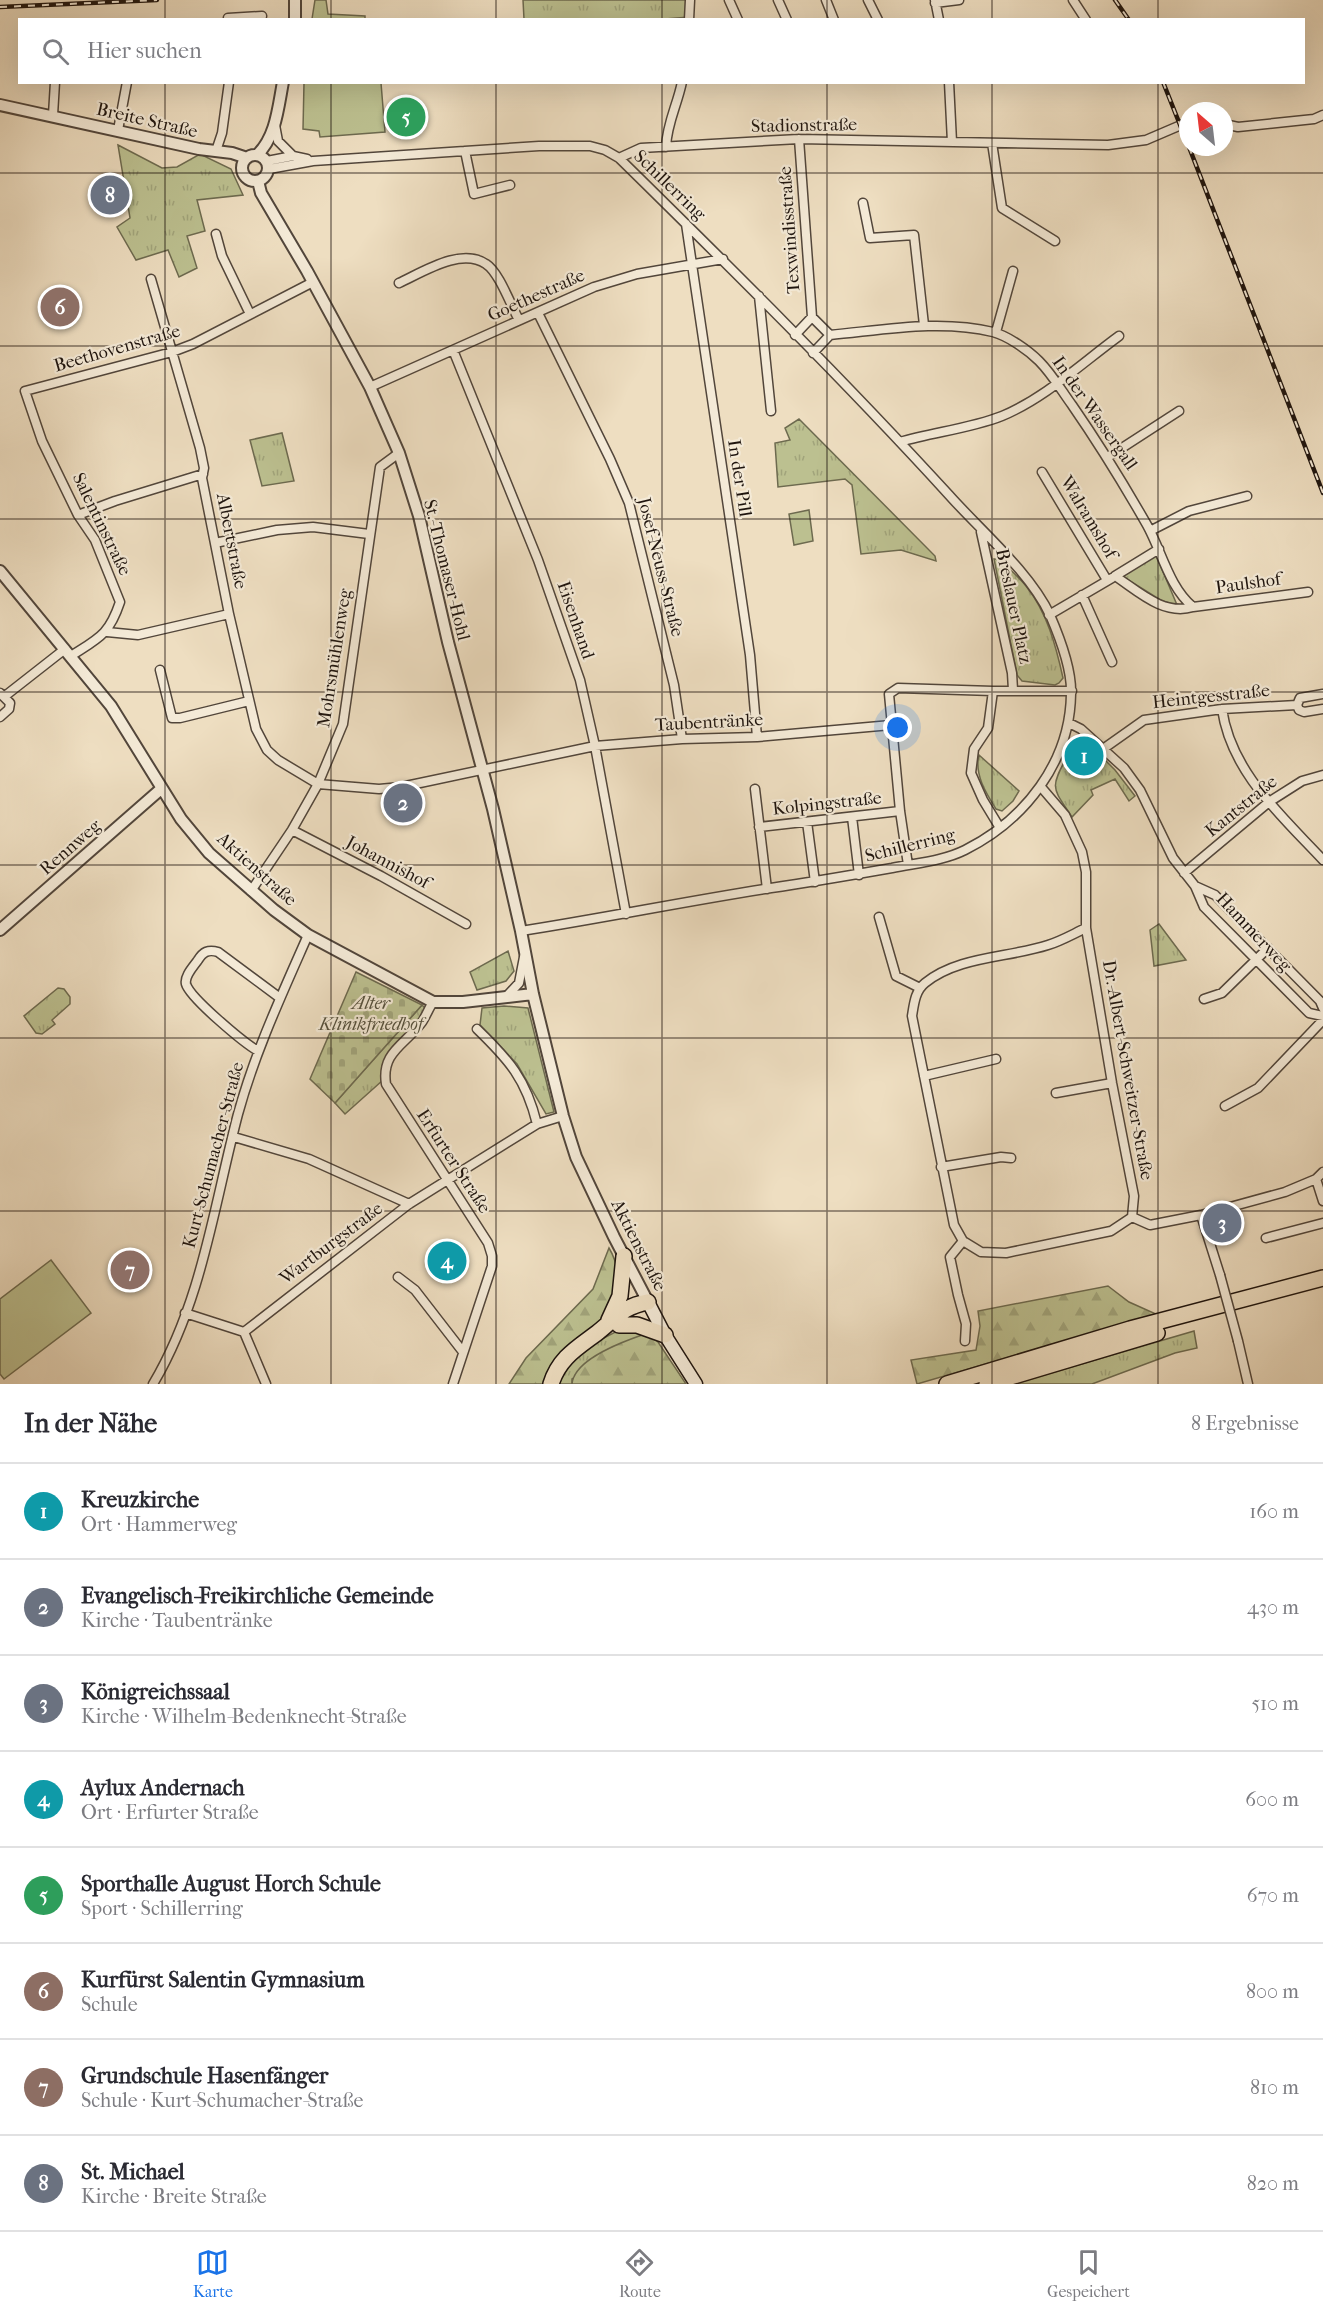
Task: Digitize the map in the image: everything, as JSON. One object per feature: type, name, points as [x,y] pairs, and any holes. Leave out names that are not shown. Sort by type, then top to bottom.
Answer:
[{"type":"highway","points":[[609,1325],[620,1296],[624,1256]]},
{"type":"highway","points":[[947,1384],[1130,1329],[1323,1278]]},
{"type":"highway","points":[[987,1384],[1144,1336],[1323,1288]]},
{"type":"highway","points":[[551,1384],[566,1356],[609,1325],[630,1306],[648,1302]]},
{"type":"highway","points":[[609,1325],[637,1325],[665,1335]]},
{"type":"main road","name":"Aktienstraße","points":[[648,1302],[665,1335],[696,1384]]},
{"type":"street","points":[[295,0],[295,16]]},
{"type":"street","points":[[689,18],[690,0]]},
{"type":"street","points":[[729,0],[737,18]]},
{"type":"street","points":[[778,0],[785,18]]},
{"type":"street","points":[[825,0],[833,18]]},
{"type":"street","points":[[868,0],[877,18]]},
{"type":"street","points":[[939,18],[935,1],[959,0]]},
{"type":"street","points":[[1073,0],[1085,18]]},
{"type":"street","points":[[228,18],[262,16]]},
{"type":"street","points":[[53,116],[55,84]]},
{"type":"street","points":[[118,130],[127,84]]},
{"type":"street","points":[[217,148],[222,133],[229,84]]},
{"type":"street","points":[[258,181],[267,175],[261,160],[275,123],[283,84]]},
{"type":"street","points":[[666,147],[667,128],[679,98],[682,84]]},
{"type":"street","points":[[949,84],[952,142]]},
{"type":"street","name":"Breite Straße","points":[[0,105],[217,148],[261,160]]},
{"type":"street","points":[[1233,126],[1314,119],[1323,115]]},
{"type":"street","points":[[242,169],[261,160],[272,150],[276,136],[275,123]]},
{"type":"street","name":"Stadionstraße","points":[[619,158],[641,148],[800,139],[1108,145],[1146,140],[1179,126]]},
{"type":"street","points":[[276,136],[283,148],[293,156]]},
{"type":"street","name":"Texwindisstraße","points":[[800,139],[812,317]]},
{"type":"street","points":[[993,143],[1002,208],[1055,241]]},
{"type":"street","name":"Schillerring","points":[[261,160],[313,161],[539,146],[590,146],[605,150],[619,158],[759,295],[900,442],[1029,582],[1049,615],[1063,652],[1072,691],[1065,740],[1041,787],[1022,809],[1000,828],[964,850],[935,860],[859,874],[521,931]]},
{"type":"street","name":"Breite Straße","points":[[217,148],[242,169],[246,177],[258,181]]},
{"type":"street","points":[[465,151],[474,194],[510,185]]},
{"type":"street","name":"Schillerring","points":[[261,160],[293,156],[313,161]]},
{"type":"street","name":"St.-Thomaser-Hohl","points":[[258,181],[261,193],[370,387],[399,453],[419,516],[448,642],[482,770],[521,931],[533,994]]},
{"type":"street","points":[[863,203],[870,238],[914,235],[924,325]]},
{"type":"street","name":"In der Pill","points":[[686,224],[750,655],[757,737]]},
{"type":"street","points":[[216,234],[222,256],[250,314]]},
{"type":"street","points":[[399,283],[443,262],[460,257],[486,263],[519,320]]},
{"type":"street","name":"Goethestraße","points":[[370,387],[594,287],[637,274],[723,259]]},
{"type":"street","points":[[996,332],[1013,271]]},
{"type":"street","name":"Albertstraße","points":[[151,279],[200,448],[215,543],[256,729],[267,750],[278,760],[318,784]]},
{"type":"street","name":"Beethovenstraße","points":[[25,391],[172,352],[193,344],[313,282]]},
{"type":"street","points":[[759,295],[771,411]]},
{"type":"street","name":"Josef-Neuss-Straße","points":[[538,313],[610,459],[629,503],[674,685],[682,740]]},
{"type":"street","points":[[795,335],[812,317],[830,335],[813,353]]},
{"type":"street","name":"In der Wassergall","points":[[830,335],[924,325],[960,326],[996,332],[1020,346],[1039,361],[1108,457],[1150,531],[1180,597],[1193,607]]},
{"type":"street","points":[[900,442],[974,425],[1004,415],[1056,383],[1119,336]]},
{"type":"street","name":"Eisenhand","points":[[453,350],[538,560],[580,680],[595,746],[626,914]]},
{"type":"street","name":"Salentinstraße","points":[[25,391],[42,441],[78,515],[95,540],[120,602],[114,621],[107,632]]},
{"type":"street","points":[[1108,457],[1179,411]]},
{"type":"street","name":"Mohrsmühlenweg","points":[[251,891],[292,830],[318,784],[343,724],[380,467],[399,453]]},
{"type":"street","name":"Walramshof","points":[[1042,472],[1111,578]]},
{"type":"street","points":[[78,515],[203,474]]},
{"type":"street","points":[[1150,531],[1189,511],[1247,496]]},
{"type":"street","points":[[215,543],[278,530],[313,527],[369,534]]},
{"type":"street","name":"Breslauer Platz","points":[[980,530],[1012,673],[1013,690]]},
{"type":"street","points":[[1049,615],[1159,549]]},
{"type":"street","name":"Aktienstraße","points":[[0,571],[111,706],[181,819],[209,853],[251,891],[308,935],[433,1002],[463,1002],[533,994],[563,1116],[576,1157],[648,1302]]},
{"type":"street","name":"Paulshof","points":[[1111,578],[1161,606],[1180,611],[1193,607],[1308,592]]},
{"type":"street","points":[[1082,595],[1112,662]]},
{"type":"street","points":[[0,717],[9,709],[10,703],[2,695],[68,652],[107,632],[138,635],[230,614]]},
{"type":"street","points":[[160,670],[172,718],[249,701]]},
{"type":"street","points":[[908,865],[900,811],[889,694],[898,688],[1072,691]]},
{"type":"street","points":[[993,691],[988,728],[974,749],[970,773],[982,800],[1000,828]]},
{"type":"street","name":"Heintgesstraße","points":[[1297,705],[1300,698],[1323,694]]},
{"type":"street","name":"Heintgesstraße","points":[[1103,749],[1143,720],[1222,709],[1297,705]]},
{"type":"street","name":"Heintgesstraße","points":[[1297,705],[1298,709],[1303,712],[1323,709]]},
{"type":"street","points":[[1222,709],[1225,728],[1235,753],[1249,777],[1323,860]]},
{"type":"street","name":"Hammerweg","points":[[1069,723],[1081,729],[1124,768],[1140,790],[1173,858],[1195,886],[1204,907],[1309,1013],[1323,1016]]},
{"type":"street","name":"Taubentränke","points":[[318,784],[379,789],[426,783],[595,746],[757,737],[891,725]]},
{"type":"street","name":"Kantstraße","points":[[1184,873],[1269,802],[1302,780],[1323,775]]},
{"type":"street","name":"Dr.-Albert-Schweitzer-Straße","points":[[1041,787],[1065,815],[1082,852],[1086,872],[1086,928],[1134,1196],[1132,1217]]},
{"type":"street","name":"Rennweg","points":[[0,930],[161,789]]},
{"type":"street","points":[[756,789],[767,889]]},
{"type":"street","name":"Kolpingstraße","points":[[759,827],[900,811]]},
{"type":"street","points":[[852,818],[859,874]]},
{"type":"street","points":[[807,822],[815,882]]},
{"type":"street","name":"Johannishof","points":[[292,830],[381,876],[466,924]]},
{"type":"street","name":"Hammerweg","points":[[1195,886],[1215,895],[1320,1001],[1323,1008]]},
{"type":"street","points":[[879,917],[896,976],[920,988]]},
{"type":"street","points":[[1086,928],[1048,945],[948,968],[924,983],[915,998],[912,1016],[941,1167],[954,1225],[963,1240],[981,1252],[1006,1253],[1111,1231],[1132,1217],[1150,1225],[1201,1215],[1285,1192],[1320,1176],[1323,1201]]},
{"type":"street","name":"Kurt-Schumacher-Straße","points":[[153,1384],[181,1329],[213,1225],[238,1115],[258,1051],[308,935]]},
{"type":"street","points":[[1204,999],[1222,993],[1268,948]]},
{"type":"street","points":[[258,1051],[244,1043],[192,994],[186,984],[187,976],[202,953],[218,952],[280,998]]},
{"type":"street","points":[[506,997],[519,983],[525,954]]},
{"type":"street","name":"Erfurter Straße","points":[[433,1002],[422,1022],[387,1059],[384,1071],[386,1084],[488,1243],[492,1256],[492,1266],[453,1384]]},
{"type":"street","points":[[1225,1106],[1258,1088],[1323,1020]]},
{"type":"street","points":[[477,1029],[501,1053],[525,1086],[537,1124],[563,1116]]},
{"type":"street","points":[[924,1076],[996,1059]]},
{"type":"street","points":[[1056,1093],[1112,1083]]},
{"type":"street","name":"Wartburgstraße","points":[[244,1332],[409,1204],[537,1124]]},
{"type":"street","points":[[234,1137],[309,1160],[409,1204]]},
{"type":"street","points":[[941,1167],[1000,1156],[1011,1158]]},
{"type":"street","points":[[1201,1215],[1220,1275],[1248,1384]]},
{"type":"street","points":[[1266,1238],[1323,1223]]},
{"type":"street","points":[[963,1240],[950,1257],[966,1324],[965,1341]]},
{"type":"street","points":[[398,1277],[414,1290],[463,1352]]},
{"type":"street","points":[[185,1313],[244,1332],[266,1384]]},
{"type":"green space","points":[[315,0],[326,0],[328,14],[365,16],[365,18],[312,18]]},
{"type":"green space","points":[[523,0],[690,0],[689,17],[524,18]]},
{"type":"green space","points":[[304,84],[381,84],[385,132],[320,137],[319,131],[303,129]]},
{"type":"green space","points":[[118,145],[162,168],[177,167],[200,154],[231,169],[243,195],[197,200],[205,231],[187,236],[197,268],[179,277],[168,250],[136,260],[117,227],[130,218]]},
{"type":"green space","points":[[799,419],[935,556],[936,561],[901,550],[861,554],[852,485],[845,479],[778,487],[775,443],[790,440],[785,428]]},
{"type":"green space","points":[[282,433],[294,481],[262,486],[250,440]]},
{"type":"green space","points":[[809,510],[813,541],[794,545],[789,514]]},
{"type":"green space","points":[[1156,555],[1177,605],[1162,601],[1122,576]]},
{"type":"green space","points":[[994,559],[999,559],[1020,579],[1040,607],[1050,630],[1063,678],[1059,683],[1055,685],[1022,681],[1017,675]]},
{"type":"green space","points":[[1096,751],[1115,770],[1135,796],[1129,801],[1115,779],[1091,790],[1093,795],[1072,817],[1057,794],[1058,776],[1067,757],[1072,760],[1073,770],[1090,775],[1097,761],[1093,754]]},
{"type":"green space","points":[[979,755],[1019,791],[1013,801],[1002,811],[996,809],[982,783],[978,769]]},
{"type":"green space","points":[[1159,924],[1186,960],[1154,966],[1150,930]]},
{"type":"green space","points":[[508,951],[514,971],[506,981],[477,990],[470,972]]},
{"type":"green space","name":"Alter Klinikfriedhof","points":[[356,972],[422,1005],[335,1103],[310,1079]]},
{"type":"green space","points":[[58,988],[64,989],[70,997],[70,1004],[52,1020],[55,1024],[42,1034],[36,1033],[24,1016]]},
{"type":"green space","points":[[422,1005],[426,1009],[421,1018],[398,1042],[386,1059],[383,1080],[345,1114],[335,1103]]},
{"type":"green space","points":[[504,1006],[528,1008],[554,1112],[546,1114],[517,1064],[480,1025],[482,1008]]},
{"type":"green space","points":[[609,1248],[617,1267],[617,1286],[611,1304],[601,1322],[547,1384],[509,1384],[526,1358],[593,1289]]},
{"type":"green space","points":[[51,1260],[91,1313],[4,1379],[0,1374],[0,1299]]},
{"type":"green space","points":[[1108,1286],[1129,1302],[1156,1314],[917,1384],[911,1360],[976,1350],[980,1326],[978,1311]]},
{"type":"green space","points":[[621,1329],[648,1333],[572,1379],[572,1384],[556,1384],[577,1352]]},
{"type":"green space","points":[[1194,1331],[1197,1348],[1175,1353],[1092,1384],[1013,1384]]},
{"type":"green space","points":[[648,1333],[658,1342],[686,1384],[572,1384],[575,1375],[591,1358],[615,1345]]},
{"type":"railway","points":[[0,7],[157,0]]},
{"type":"railway","points":[[1115,0],[1128,18]]},
{"type":"railway","points":[[1164,84],[1179,122]]},
{"type":"railway","points":[[1192,156],[1323,493]]},
{"type":"place","name":"Sporthalle August Horch Schule","points":[[406,117]]},
{"type":"place","name":"St. Michael","points":[[110,195]]},
{"type":"place","name":"Kurfürst Salentin Gymnasium","points":[[60,307]]},
{"type":"place","name":"Kreuzkirche","points":[[1084,756]]},
{"type":"place","name":"Evangelisch-Freikirchliche Gemeinde","points":[[403,803]]},
{"type":"place","name":"Königreichssaal","points":[[1222,1223]]},
{"type":"place","name":"Aylux Andernach","points":[[447,1261]]},
{"type":"place","name":"Grundschule Hasenfänger","points":[[130,1270]]}]
